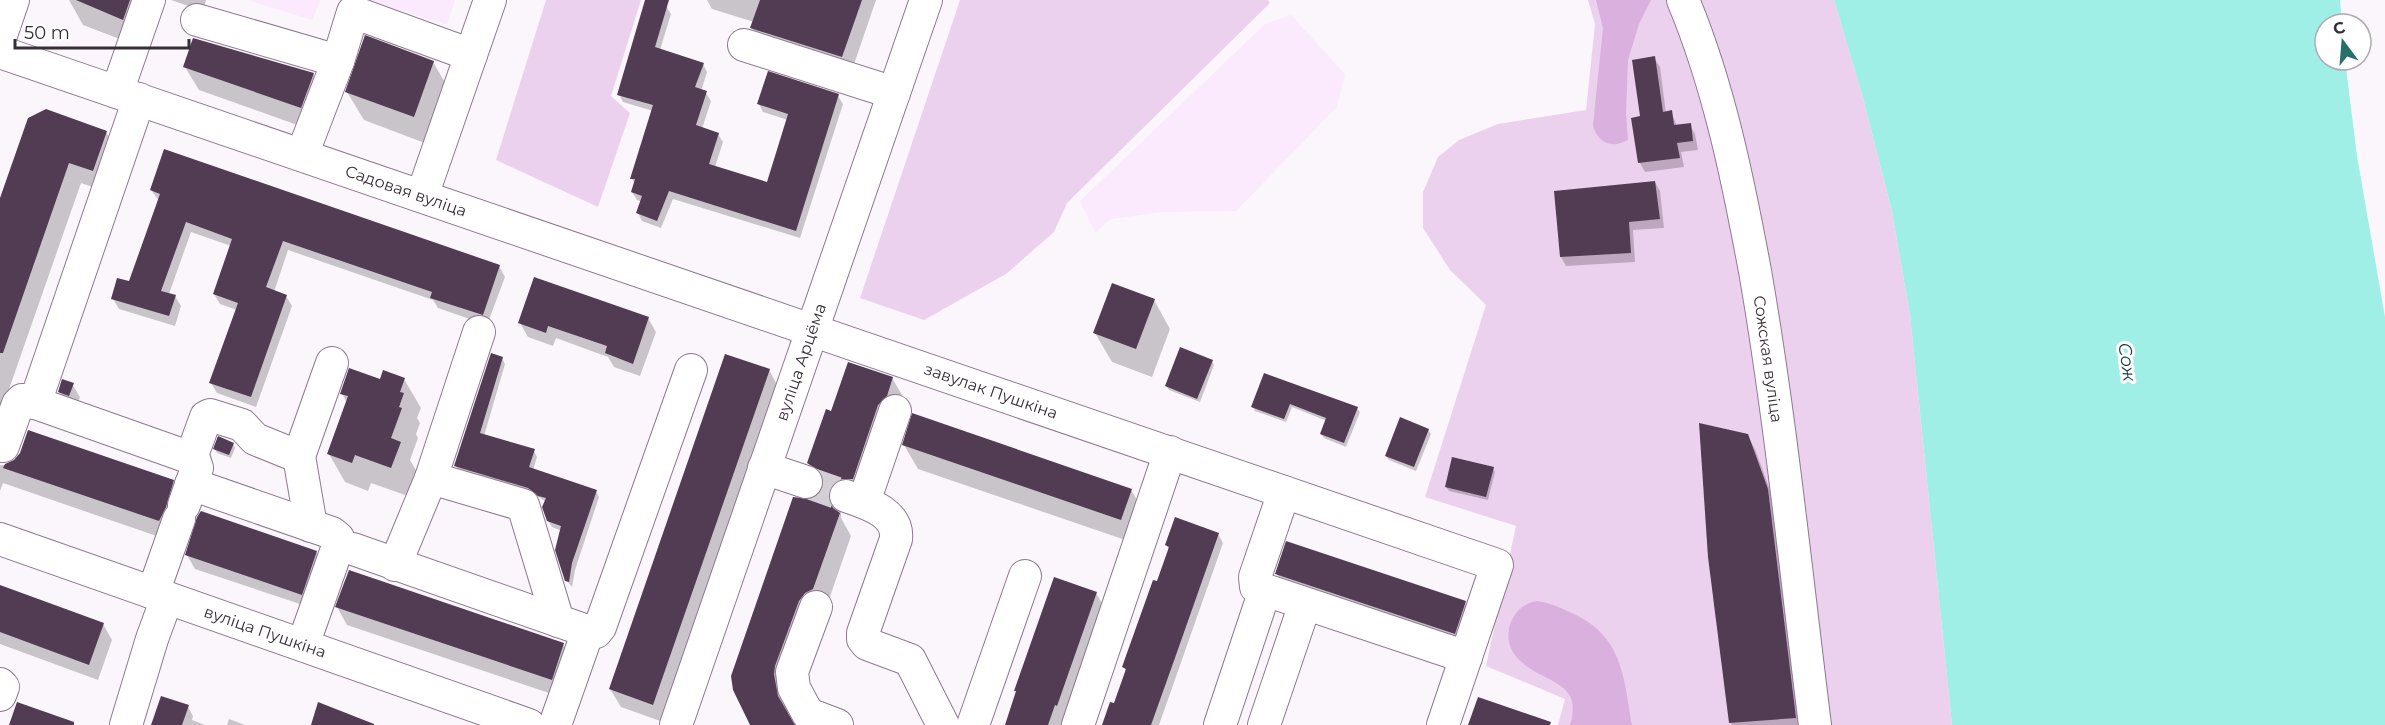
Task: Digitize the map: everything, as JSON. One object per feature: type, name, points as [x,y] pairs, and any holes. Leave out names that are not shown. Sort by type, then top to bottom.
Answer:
[{"type":"street","points":[[0,38],[13,0]]},
{"type":"street","points":[[35,403],[128,95],[148,0]]},
{"type":"street","points":[[422,196],[490,0]]},
{"type":"street","name":"вуліца Арцёма","points":[[676,725],[926,0]]},
{"type":"street","name":"Сожская вуліца","points":[[1683,0],[1708,69],[1742,199],[1770,356],[1815,725]]},
{"type":"street","points":[[302,155],[338,61],[353,12],[471,55]]},
{"type":"street","points":[[197,20],[338,61]]},
{"type":"street","points":[[744,45],[894,93]]},
{"type":"street","name":"Садовая вуліца","points":[[0,52],[812,330]]},
{"type":"street","name":"завулак Пушкіна","points":[[812,330],[1497,564],[1466,657]]},
{"type":"street","points":[[395,565],[431,478],[479,332]]},
{"type":"street","points":[[311,526],[298,459],[332,363]]},
{"type":"street","points":[[912,364],[896,410],[855,499],[882,511],[894,524],[896,534],[863,639],[867,644],[910,660],[943,725]]},
{"type":"street","points":[[353,549],[558,621],[596,632],[600,627],[691,370]]},
{"type":"street","points":[[1,452],[18,404],[22,400],[35,403],[186,491],[311,526],[336,536],[339,542],[303,645]]},
{"type":"street","points":[[126,725],[152,639],[160,595],[206,417],[210,415],[245,427],[255,439],[291,452],[298,459]]},
{"type":"street","points":[[1078,725],[1170,453]]},
{"type":"street","points":[[764,468],[806,482]]},
{"type":"street","points":[[431,478],[524,505],[558,621]]},
{"type":"street","points":[[1284,492],[1255,577],[1256,587],[1466,657],[1443,725]]},
{"type":"street","name":"вуліца Пушкіна","points":[[0,539],[529,725]]},
{"type":"street","points":[[973,725],[1025,576]]},
{"type":"street","points":[[1220,725],[1265,590]]},
{"type":"street","points":[[1269,724],[1305,604]]},
{"type":"street","points":[[816,607],[792,672],[792,680],[806,712],[837,725]]},
{"type":"street","points":[[555,725],[588,631]]},
{"type":"street","points":[[0,684],[3,687],[0,695]]},
{"type":"shaded area","points":[[247,0],[321,0],[312,20]]},
{"type":"shaded area","points":[[367,0],[455,0],[447,25]]},
{"type":"shaded area","points":[[546,0],[641,0],[611,96],[630,113],[598,207],[496,160]]},
{"type":"shaded area","points":[[960,0],[1268,0],[1270,3],[1067,203],[1054,232],[1006,274],[924,320],[860,298]]},
{"type":"shaded area","points":[[1588,0],[1834,0],[1863,98],[1892,212],[1910,315],[1952,725],[1558,725],[1565,699],[1486,666],[1516,526],[1425,497],[1486,305],[1450,270],[1423,228],[1423,192],[1438,157],[1459,140],[1498,124],[1586,110],[1595,24]]},
{"type":"shaded area","points":[[1596,0],[1651,0],[1639,24],[1628,60],[1626,114],[1628,140],[1616,144],[1602,140],[1593,125],[1603,28]]},
{"type":"shaded area","points":[[1291,15],[1345,74],[1337,107],[1236,211],[1164,212],[1111,219],[1095,233],[1080,201],[1265,24]]},
{"type":"shaded area","points":[[1537,601],[1576,615],[1592,624],[1603,635],[1619,661],[1632,725],[1570,725],[1573,713],[1568,693],[1558,684],[1521,662],[1515,655],[1509,639],[1511,622],[1521,608]]},
{"type":"water","name":"Сож","points":[[1834,0],[2340,0],[2341,12],[2313,12],[2313,72],[2346,72],[2357,156],[2385,317],[2385,725],[1952,725],[1910,315],[1892,212],[1863,98]]},
{"type":"building","points":[[76,0],[130,0],[123,20]]},
{"type":"building","points":[[645,0],[669,0],[655,47],[704,63],[695,87],[707,91],[696,125],[719,133],[709,164],[767,182],[788,114],[757,104],[768,71],[839,94],[796,231],[669,191],[657,221],[636,213],[642,196],[631,192],[635,179],[630,179],[653,105],[617,95]]},
{"type":"building","points":[[760,0],[862,0],[842,57],[750,28]]},
{"type":"building","points":[[365,35],[434,61],[414,117],[345,92]]},
{"type":"building","points":[[193,38],[314,73],[301,108],[183,67]]},
{"type":"building","points":[[1655,56],[1663,112],[1672,110],[1674,125],[1691,123],[1693,141],[1677,143],[1680,158],[1638,163],[1631,118],[1640,116],[1632,60]]},
{"type":"building","points":[[46,109],[107,131],[93,171],[69,163],[3,353],[0,353],[0,198],[28,118]]},
{"type":"building","points":[[164,149],[500,265],[483,315],[430,298],[432,292],[283,241],[266,287],[287,295],[251,397],[209,383],[238,303],[213,294],[232,239],[186,222],[161,291],[176,295],[169,316],[111,299],[117,278],[129,281],[160,194],[150,190]]},
{"type":"building","points":[[1655,181],[1660,219],[1629,222],[1631,253],[1560,257],[1554,191]]},
{"type":"building","points":[[534,277],[649,317],[633,364],[605,353],[607,346],[548,326],[546,333],[518,323]]},
{"type":"building","points":[[1112,283],[1155,299],[1136,349],[1093,333]]},
{"type":"building","points":[[1180,347],[1213,360],[1197,399],[1165,386]]},
{"type":"building","points":[[491,353],[503,357],[480,433],[535,449],[529,467],[597,490],[572,563],[569,582],[565,581],[555,550],[561,526],[547,521],[542,507],[546,498],[538,496],[528,488],[454,466]]},
{"type":"building","points":[[725,354],[770,369],[653,705],[609,689]]},
{"type":"building","points":[[848,362],[893,377],[887,396],[878,405],[853,479],[842,479],[835,482],[829,490],[829,500],[833,508],[840,513],[813,589],[805,593],[799,601],[775,666],[778,696],[795,725],[750,725],[733,690],[731,676],[793,497],[810,499],[818,495],[823,488],[824,479],[820,471],[807,463],[826,409],[831,411]]},
{"type":"building","points":[[349,368],[380,379],[383,370],[405,378],[400,392],[404,393],[399,407],[402,408],[391,438],[401,442],[391,468],[355,455],[352,463],[327,454],[348,396],[340,394]]},
{"type":"building","points":[[1264,373],[1358,407],[1344,443],[1320,434],[1326,418],[1290,404],[1284,419],[1251,407]]},
{"type":"building","points":[[62,379],[74,383],[69,396],[58,392]]},
{"type":"building","points":[[912,413],[1132,489],[1121,520],[902,445]]},
{"type":"building","points":[[1400,417],[1429,429],[1414,467],[1385,456]]},
{"type":"building","points":[[1699,423],[1748,434],[1768,489],[1796,718],[1729,723],[1708,557]]},
{"type":"building","points":[[28,430],[174,480],[159,521],[3,468],[20,453]]},
{"type":"building","points":[[218,436],[234,443],[229,455],[213,449]]},
{"type":"building","points":[[1452,457],[1494,467],[1486,497],[1445,487]]},
{"type":"building","points":[[201,511],[317,551],[302,595],[185,555]]},
{"type":"building","points":[[1175,517],[1219,533],[1151,725],[1102,725],[1110,702],[1114,703],[1126,669],[1122,667],[1153,580],[1157,581],[1169,547],[1165,545]]},
{"type":"building","points":[[1286,541],[1466,601],[1455,634],[1275,574]]},
{"type":"building","points":[[349,570],[564,643],[552,680],[335,607]]},
{"type":"building","points":[[1054,577],[1097,592],[1057,706],[1055,705],[1048,725],[1005,725],[1016,691],[1014,691]]},
{"type":"building","points":[[0,585],[104,623],[89,665],[0,632]]},
{"type":"building","points":[[161,696],[189,705],[182,725],[151,725]]},
{"type":"building","points":[[1478,697],[1551,722],[1550,725],[1468,725]]},
{"type":"building","points":[[17,702],[74,722],[74,725],[9,725]]},
{"type":"building","points":[[318,702],[374,724],[374,725],[311,725]]},
{"type":"tunnel","points":[[806,482],[846,496]]}]
